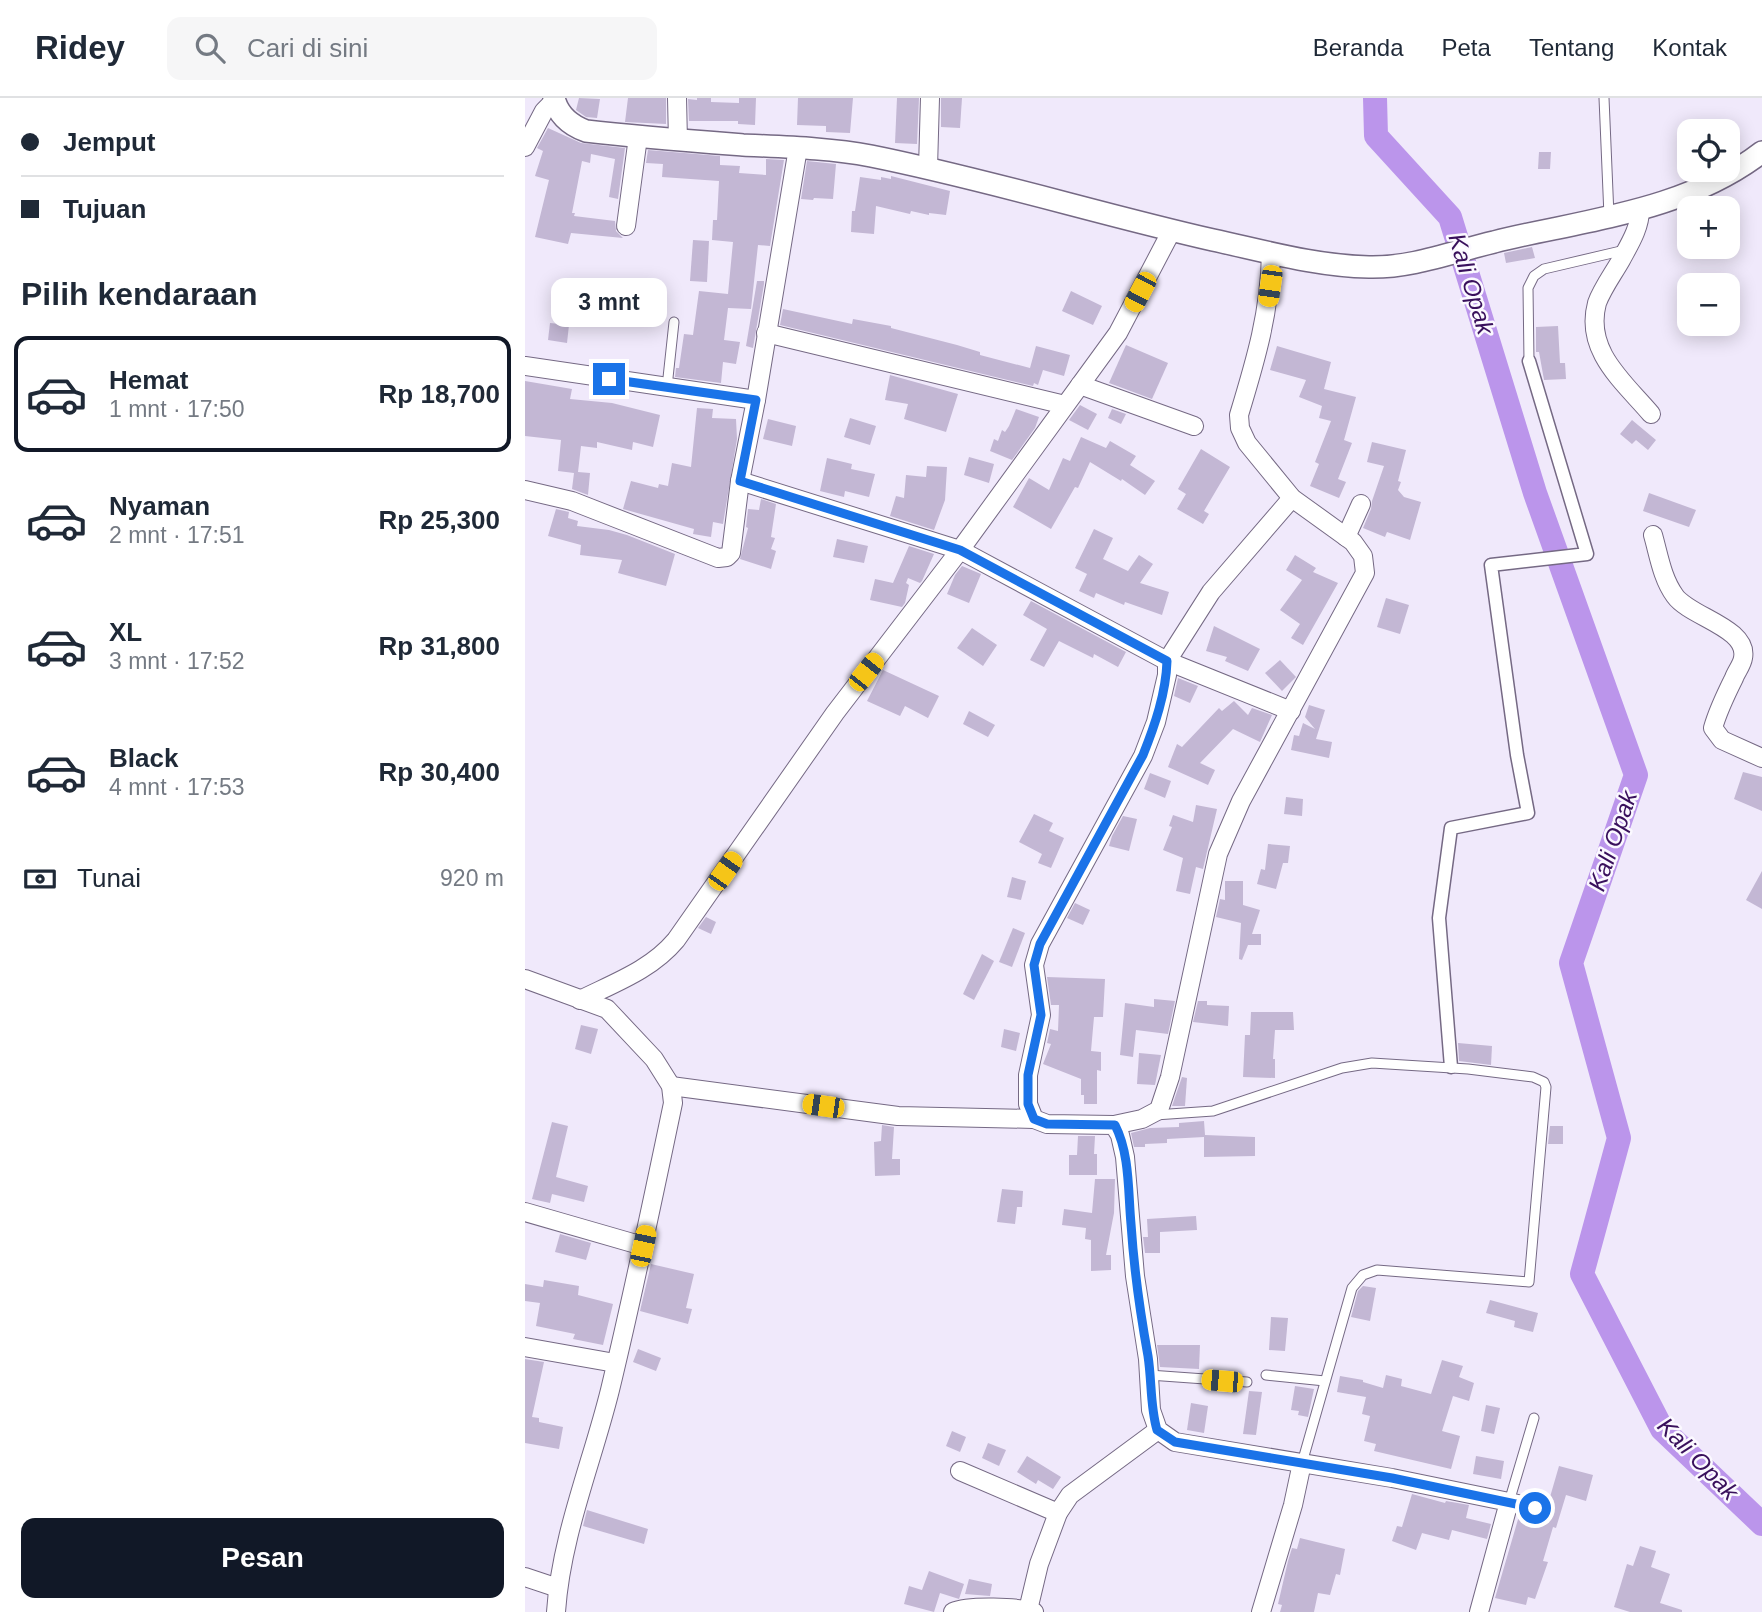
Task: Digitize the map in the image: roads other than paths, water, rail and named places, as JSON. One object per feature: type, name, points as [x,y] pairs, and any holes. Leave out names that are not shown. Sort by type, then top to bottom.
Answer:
[{"type":"street","points":[[677,98],[678,141]]},
{"type":"street","points":[[928,168],[930,98]]},
{"type":"street","points":[[525,147],[544,111],[554,100],[572,126],[586,131],[678,141],[866,155],[1271,253],[1326,264],[1369,267],[1424,261],[1496,241],[1640,210],[1706,186],[1762,152]]},
{"type":"street","points":[[627,226],[638,137]]},
{"type":"street","points":[[525,490],[572,501],[718,558],[727,557],[731,553],[740,481],[798,148]]},
{"type":"street","points":[[1640,210],[1638,225],[1627,249],[1597,303],[1596,342],[1601,355],[1651,414]]},
{"type":"street","points":[[580,1000],[640,971],[669,948],[835,713],[960,550],[1118,333],[1172,230]]},
{"type":"street","points":[[671,1086],[898,1116],[1034,1119],[1047,1124],[1115,1125],[1159,1110],[1170,1077],[1218,854],[1241,801],[1366,573],[1363,556],[1346,537],[1292,498],[1247,443],[1240,428],[1239,415],[1265,322],[1271,253]]},
{"type":"street","points":[[766,333],[1065,405]]},
{"type":"street","points":[[1451,1068],[1440,918],[1451,828],[1528,813],[1517,755],[1491,565],[1587,554],[1529,360]]},
{"type":"street","points":[[525,366],[756,400]]},
{"type":"street","points":[[1080,385],[1194,426]]},
{"type":"street","points":[[740,481],[960,550],[1167,661],[1291,711]]},
{"type":"street","points":[[1034,1119],[1028,1104],[1028,1075],[1041,1015],[1034,965],[1040,944],[1143,755],[1156,722],[1167,675],[1167,661],[1211,593],[1292,498]]},
{"type":"street","points":[[1346,537],[1361,504]]},
{"type":"street","points":[[1653,535],[1663,576],[1675,597],[1686,608],[1730,632],[1740,641],[1743,657],[1713,728],[1722,740],[1762,758]]},
{"type":"street","points":[[525,979],[607,1009],[642,1044],[671,1086],[673,1103],[610,1390],[589,1460],[558,1588],[556,1612]]},
{"type":"street","points":[[1115,1125],[1125,1157],[1135,1276],[1149,1375],[1151,1410],[1157,1430],[1175,1442],[1392,1478],[1535,1508]]},
{"type":"street","points":[[525,1212],[643,1246]]},
{"type":"street","points":[[525,1347],[615,1363]]},
{"type":"street","points":[[953,1612],[958,1609],[979,1608],[1031,1611],[1039,1564],[1058,1513],[1070,1495],[1157,1430]]},
{"type":"street","points":[[1261,1612],[1293,1505],[1302,1463]]},
{"type":"street","points":[[960,1471],[1058,1513]]},
{"type":"street","points":[[1479,1612],[1509,1502]]},
{"type":"street","points":[[525,1577],[558,1588]]},
{"type":"lane","points":[[1604,98],[1609,217]]},
{"type":"lane","points":[[1529,360],[1528,288],[1534,276],[1545,269],[1627,249]]},
{"type":"lane","points":[[667,387],[674,322]]},
{"type":"lane","points":[[1150,1115],[1213,1111],[1352,1065],[1383,1063],[1451,1068],[1533,1077],[1544,1082],[1546,1087],[1529,1282],[1377,1270],[1363,1275],[1352,1288],[1302,1463]]},
{"type":"lane","points":[[1149,1375],[1247,1382]]},
{"type":"lane","points":[[1266,1375],[1325,1381]]},
{"type":"lane","points":[[1509,1502],[1534,1418]]},
{"type":"waterway","name":"Kali Opak","points":[[1375,98],[1376,136],[1450,217],[1535,493],[1636,775],[1571,963],[1619,1138],[1582,1274],[1662,1429],[1762,1524]]}]
